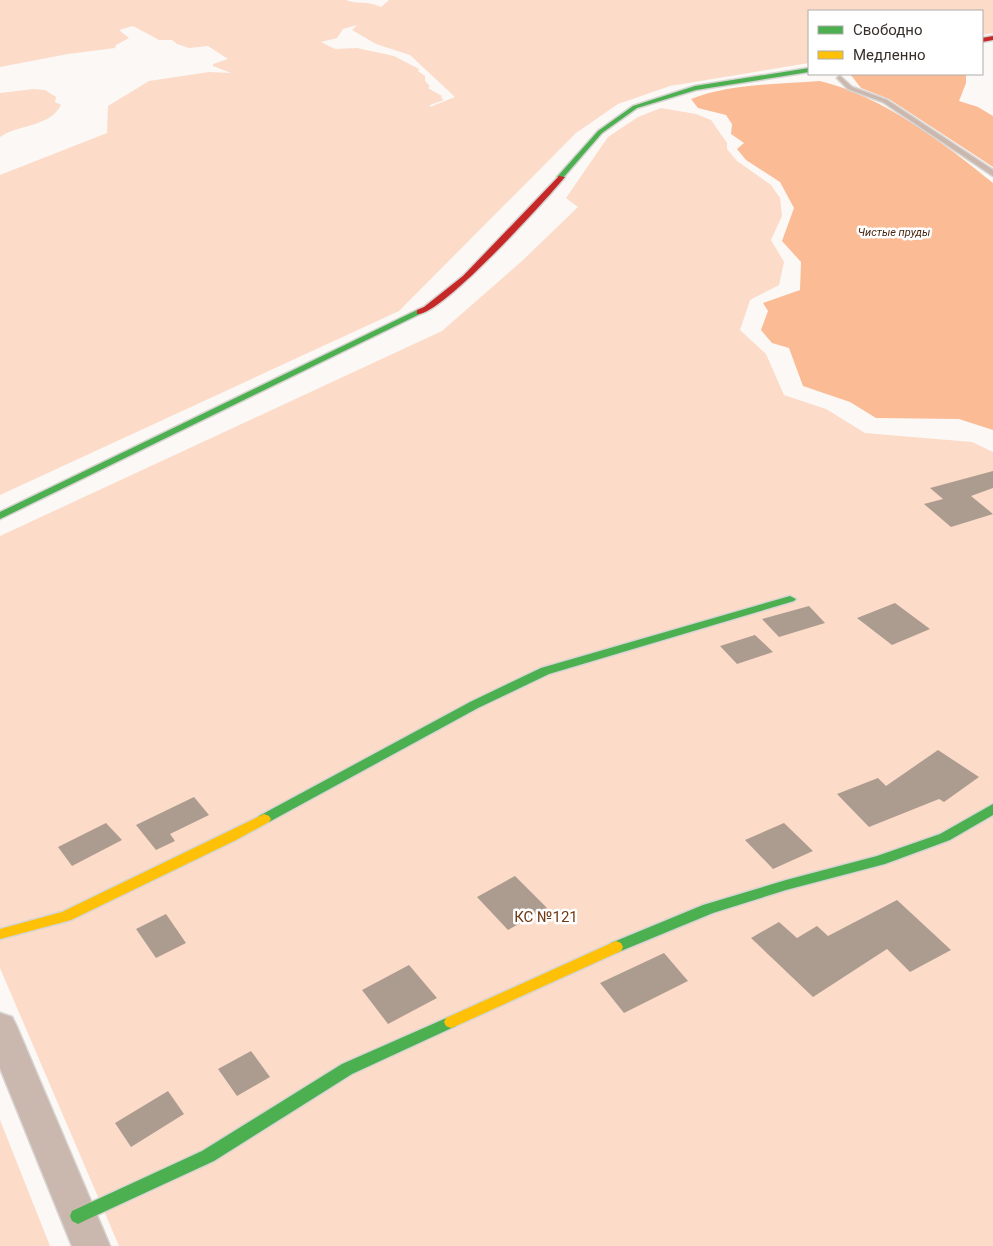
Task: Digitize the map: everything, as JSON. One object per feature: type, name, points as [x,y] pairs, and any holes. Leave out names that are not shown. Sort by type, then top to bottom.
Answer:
[{"type":"main road","points":[[0,516],[427,309],[466,278],[551,188],[600,132],[635,107],[695,88],[808,70]]},
{"type":"main road","points":[[0,934],[66,916],[231,836],[474,706],[545,671],[790,598]]},
{"type":"main road","points":[[85,1231],[347,1069],[583,960],[708,909],[786,885],[880,860],[945,837],[993,809]]},
{"type":"street","points":[[0,1027],[85,1231]]},
{"type":"lane","points":[[840,78],[850,88],[885,101],[993,174]]},
{"type":"green space","points":[[0,0],[346,0],[381,7],[389,0],[993,0],[993,33],[983,35],[983,10],[808,10],[808,63],[670,86],[618,104],[576,133],[399,311],[0,495],[0,175],[107,133],[108,106],[149,81],[209,72],[231,73],[213,66],[213,64],[228,59],[208,46],[189,48],[172,40],[159,40],[133,26],[119,30],[129,38],[116,45],[115,48],[68,54],[0,67]],"holes":[[[357,25],[352,30],[376,44],[410,55],[455,97],[430,107],[430,105],[444,100],[441,98],[442,96],[428,88],[430,86],[425,81],[425,76],[418,71],[419,69],[394,56],[357,48],[335,49],[321,42],[337,38],[343,29]]]},
{"type":"green space","points":[[34,89],[45,90],[56,97],[55,102],[61,105],[50,117],[0,137],[0,93]]},
{"type":"green space","name":"КС №121","points":[[661,108],[696,114],[711,120],[727,143],[727,149],[737,161],[771,185],[780,198],[782,216],[771,240],[784,262],[779,285],[750,300],[740,330],[766,354],[784,395],[826,409],[865,433],[972,442],[993,452],[993,1246],[119,1246],[0,968],[0,536],[442,331],[522,261],[578,207],[566,198],[608,137],[638,117]]},
{"type":"green space","points":[[0,1120],[50,1246],[0,1246]]},
{"type":"water","points":[[851,75],[966,75],[966,83],[959,101],[978,107],[993,116],[993,167],[889,99],[861,88]]},
{"type":"water","name":"Чистые пруды","points":[[820,81],[843,88],[889,109],[933,137],[993,183],[993,430],[959,419],[876,418],[850,402],[803,386],[789,348],[772,343],[761,330],[768,311],[763,303],[800,290],[801,262],[782,241],[794,208],[780,182],[746,160],[737,149],[744,143],[731,134],[732,124],[726,115],[698,108],[691,99],[721,90]]},
{"type":"building","points":[[993,471],[993,488],[971,496],[993,514],[951,527],[924,504],[943,499],[930,488]]},
{"type":"building","points":[[895,603],[930,629],[892,645],[857,618]]},
{"type":"building","points":[[809,606],[825,623],[779,637],[762,619]]},
{"type":"building","points":[[755,635],[773,652],[737,664],[720,646]]},
{"type":"building","points":[[938,750],[979,777],[944,802],[939,799],[869,827],[837,794],[878,778],[886,786]]},
{"type":"building","points":[[194,797],[209,815],[170,834],[175,841],[156,850],[136,825]]},
{"type":"building","points":[[106,823],[122,840],[72,866],[58,847]]},
{"type":"building","points":[[784,823],[813,851],[773,869],[745,840]]},
{"type":"building","points":[[515,876],[547,908],[508,930],[477,897]]},
{"type":"building","points":[[897,900],[951,950],[910,972],[887,949],[813,997],[751,938],[779,922],[797,938],[817,926],[828,936]]},
{"type":"building","points":[[166,914],[186,943],[156,958],[136,929]]},
{"type":"building","points":[[664,953],[688,981],[624,1013],[600,983]]},
{"type":"building","points":[[409,965],[437,998],[388,1024],[362,990]]},
{"type":"building","points":[[251,1051],[270,1077],[237,1096],[218,1069]]},
{"type":"building","points":[[168,1091],[184,1114],[131,1147],[115,1123]]},
{"type":"traffic: fast","points":[[561,177],[600,132],[635,107],[695,88],[808,70]]},
{"type":"traffic: fast","points":[[0,516],[420,312]]},
{"type":"traffic: fast","points":[[264,819],[474,705],[545,671],[790,599]]},
{"type":"traffic: fast","points":[[616,947],[708,909],[786,885],[880,860],[945,837],[993,809]]},
{"type":"traffic: fast","points":[[78,1216],[208,1156],[347,1069],[451,1022]]},
{"type":"traffic: slow","points":[[0,934],[66,916],[231,837],[264,819]]},
{"type":"traffic: slow","points":[[451,1022],[616,947]]},
{"type":"traffic: jam","points":[[983,40],[993,38]]},
{"type":"traffic: jam","points":[[420,312],[427,309],[466,278],[561,177]]}]
